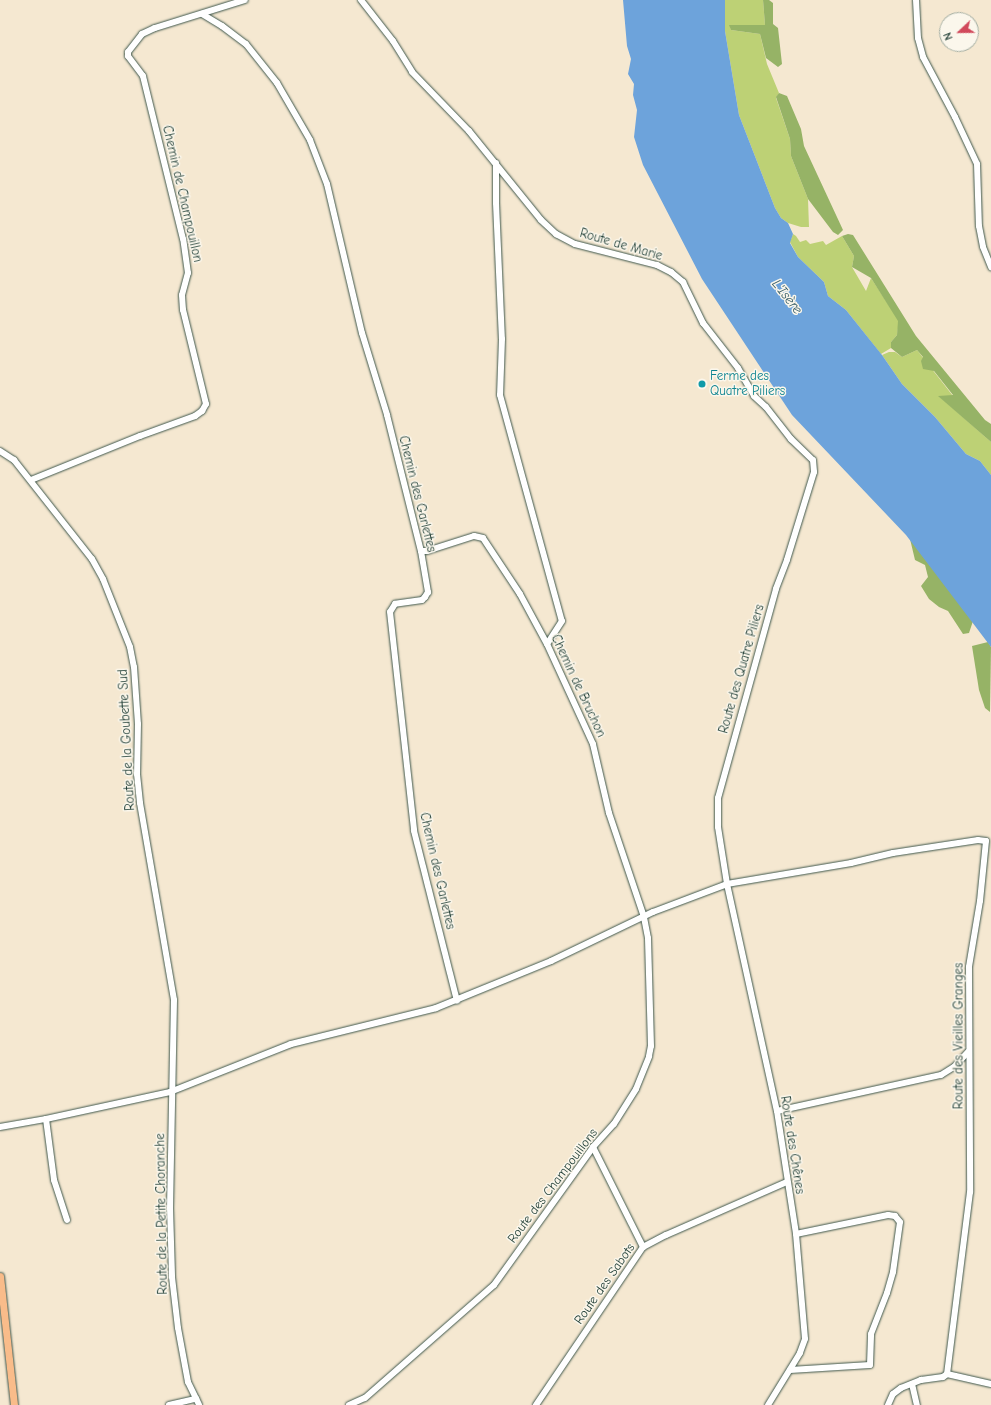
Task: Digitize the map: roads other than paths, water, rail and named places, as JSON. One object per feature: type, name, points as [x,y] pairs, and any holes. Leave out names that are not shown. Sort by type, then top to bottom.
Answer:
[{"type":"main road","points":[[0,1276],[14,1405]]},
{"type":"street","points":[[202,14],[245,0]]},
{"type":"street","name":"Route de Marie","points":[[361,0],[393,41],[412,72],[469,131],[541,220],[556,234],[575,244],[657,265],[677,276],[683,282],[703,323],[738,368],[754,396],[766,407],[792,439],[813,460],[814,465]]},
{"type":"street","points":[[916,0],[918,38],[923,58],[955,117],[977,164],[979,226],[991,267]]},
{"type":"street","name":"Chemin de Champouillon","points":[[31,480],[140,436],[195,416],[202,411],[206,404],[183,310],[182,295],[188,273],[183,239],[143,76],[128,56],[128,52],[142,34],[155,28],[202,14]]},
{"type":"street","name":"Chemin des Garlettes","points":[[202,14],[222,26],[246,44],[277,83],[310,140],[320,163],[329,191],[362,333],[387,415],[421,551],[428,592],[422,600],[395,604],[390,612],[414,831],[457,1001]]},
{"type":"street","points":[[496,163],[496,203],[502,339],[500,395],[562,621],[547,644]]},
{"type":"street","name":"Route de la Goubette Sud","points":[[0,451],[14,460],[31,480],[96,565],[130,646],[134,667],[138,724],[137,774],[140,803],[174,1000],[172,1091]]},
{"type":"street","name":"Route des Quatre Piliers","points":[[727,884],[718,827],[718,798],[776,589],[787,560],[814,472],[814,465]]},
{"type":"street","name":"Chemin de Bruchon","points":[[421,551],[474,536],[483,538],[520,594],[547,644],[593,744],[609,813],[644,917]]},
{"type":"street","name":"Route des Vieilles Granges","points":[[727,884],[851,863],[893,853],[978,840],[986,841],[980,901],[969,968],[968,1052],[970,1192],[947,1374]]},
{"type":"street","points":[[2,1128],[172,1091],[291,1044],[436,1008],[457,1001],[551,961],[690,896],[727,884]]},
{"type":"street","name":"Route des Chênes","points":[[727,884],[777,1111],[796,1234],[804,1339],[800,1353],[768,1405]]},
{"type":"street","name":"Route des Champouillons","points":[[349,1405],[365,1398],[494,1285],[593,1147],[614,1124],[632,1095],[649,1056],[651,1046],[651,986],[648,938],[644,917]]},
{"type":"street","points":[[777,1111],[941,1075],[954,1067],[968,1052]]},
{"type":"street","name":"Route de la Petite Choranche","points":[[172,1091],[172,1277],[178,1328],[188,1382],[199,1405]]},
{"type":"street","points":[[46,1119],[54,1180],[67,1220]]},
{"type":"street","points":[[593,1147],[643,1247]]},
{"type":"street","name":"Route des Sabots","points":[[536,1405],[643,1247],[666,1235],[787,1182]]},
{"type":"street","points":[[790,1370],[870,1365],[871,1334],[887,1293],[893,1272],[900,1222],[899,1218],[888,1215],[796,1234]]},
{"type":"street","points":[[888,1405],[893,1394],[901,1388],[921,1380],[947,1374],[991,1384]]},
{"type":"street","points":[[912,1384],[917,1405]]},
{"type":"street","points":[[169,1405],[196,1399]]},
{"type":"water","name":"L'Isère","points":[[623,0],[725,0],[725,31],[739,115],[775,208],[781,218],[788,223],[793,234],[790,243],[798,257],[824,282],[828,296],[846,310],[882,355],[902,384],[935,417],[966,454],[980,461],[991,475],[991,647],[906,535],[792,415],[702,279],[643,165],[634,137],[637,110],[633,95],[634,84],[628,74],[631,59],[627,46]]},
{"type":"place","name":"Ferme des Quatre Piliers","points":[[702,384]]}]
